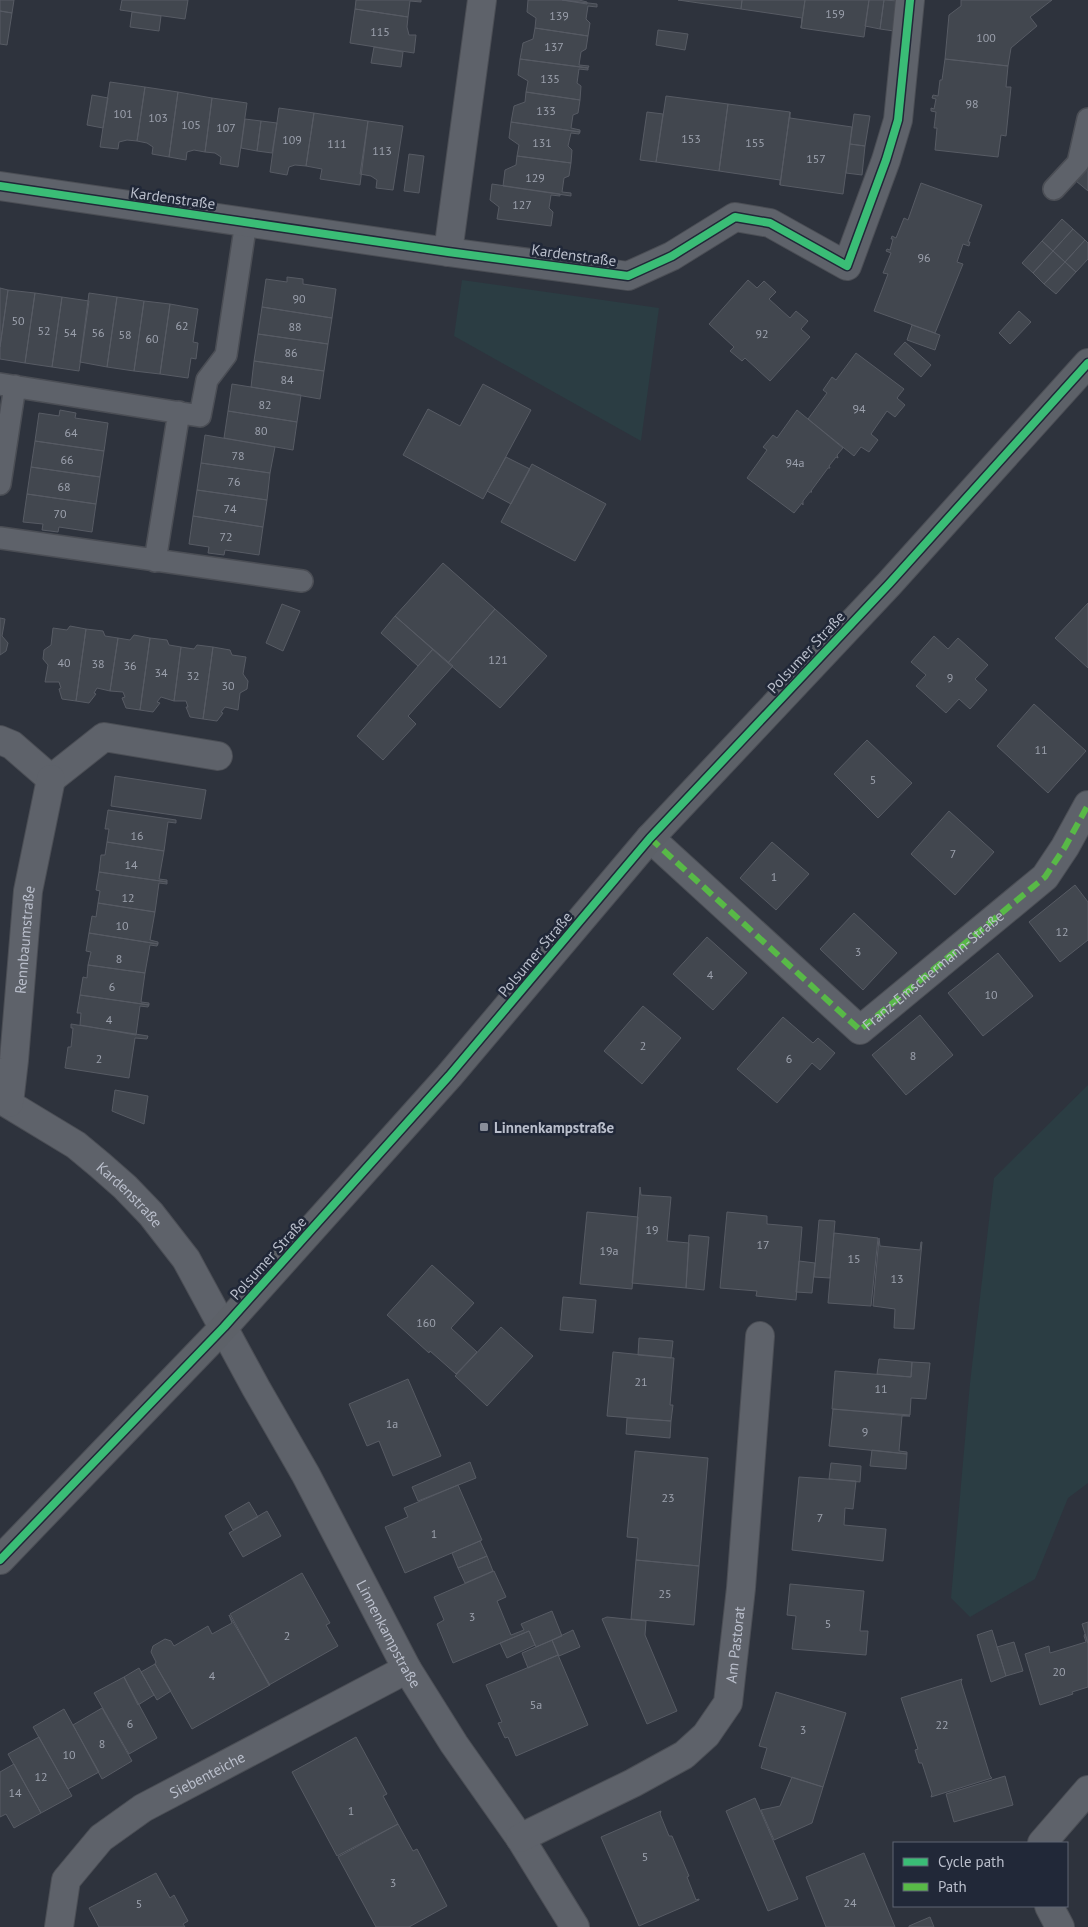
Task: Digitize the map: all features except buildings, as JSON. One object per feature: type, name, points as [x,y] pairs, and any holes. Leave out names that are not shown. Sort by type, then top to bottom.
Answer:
[{"type":"main road","name":"Polsumer Straße","points":[[0,1560],[224,1327],[449,1076],[650,838],[888,584],[1088,363]]},
{"type":"street","points":[[448,252],[482,0]]},
{"type":"street","name":"Kardenstraße","points":[[0,186],[448,252],[628,276],[672,256],[735,217],[770,223],[847,266],[886,160],[898,120],[910,0]]},
{"type":"street","points":[[0,740],[12,745],[51,779],[104,737],[218,756]]},
{"type":"street","name":"Rennbaumstraße","points":[[4,1101],[14,1060],[28,891],[51,779]]},
{"type":"street","name":"Franz-Emschermann-Straße","points":[[650,838],[860,1030],[1044,876],[1065,847],[1088,805]]},
{"type":"street","name":"Kardenstraße","points":[[4,1101],[76,1145],[125,1187],[151,1214],[186,1259],[224,1327]]},
{"type":"street","name":"Linnenkampstraße","points":[[224,1327],[256,1388],[306,1475],[407,1669],[454,1744],[520,1838],[575,1927]]},
{"type":"street","name":"Am Pastorat","points":[[520,1838],[634,1783],[684,1755],[706,1735],[728,1704],[741,1588],[760,1336]]},
{"type":"street","name":"Siebenteiche","points":[[59,1927],[66,1880],[101,1838],[143,1808],[407,1669]]},
{"type":"street","points":[[1043,1842],[1088,1790]]},
{"type":"street","points":[[1050,1907],[1060,1927]]},
{"type":"lane","points":[[1054,189],[1078,163],[1088,119]]},
{"type":"lane","points":[[0,484],[7,385],[200,416],[206,380],[226,355],[246,222]]},
{"type":"lane","points":[[155,561],[179,412]]},
{"type":"lane","points":[[0,538],[302,581]]},
{"type":"shaded area","points":[[462,280],[659,308],[641,441],[454,336]]},
{"type":"shaded area","points":[[1088,1085],[1088,1483],[1068,1498],[1035,1579],[970,1617],[951,1598],[970,1383],[994,1178]]},
{"type":"marked path","points":[[650,838],[860,1030],[1045,877],[1065,847],[1088,805]]},
{"type":"cycle path","points":[[0,186],[448,252],[628,276],[672,256],[735,217],[770,223],[847,266],[886,160],[898,120],[910,0]]},
{"type":"cycle path","points":[[0,1560],[224,1327],[449,1076],[650,838],[889,584],[1088,363]]},
{"type":"place","name":"Linnenkampstraße","points":[[484,1127]]}]
